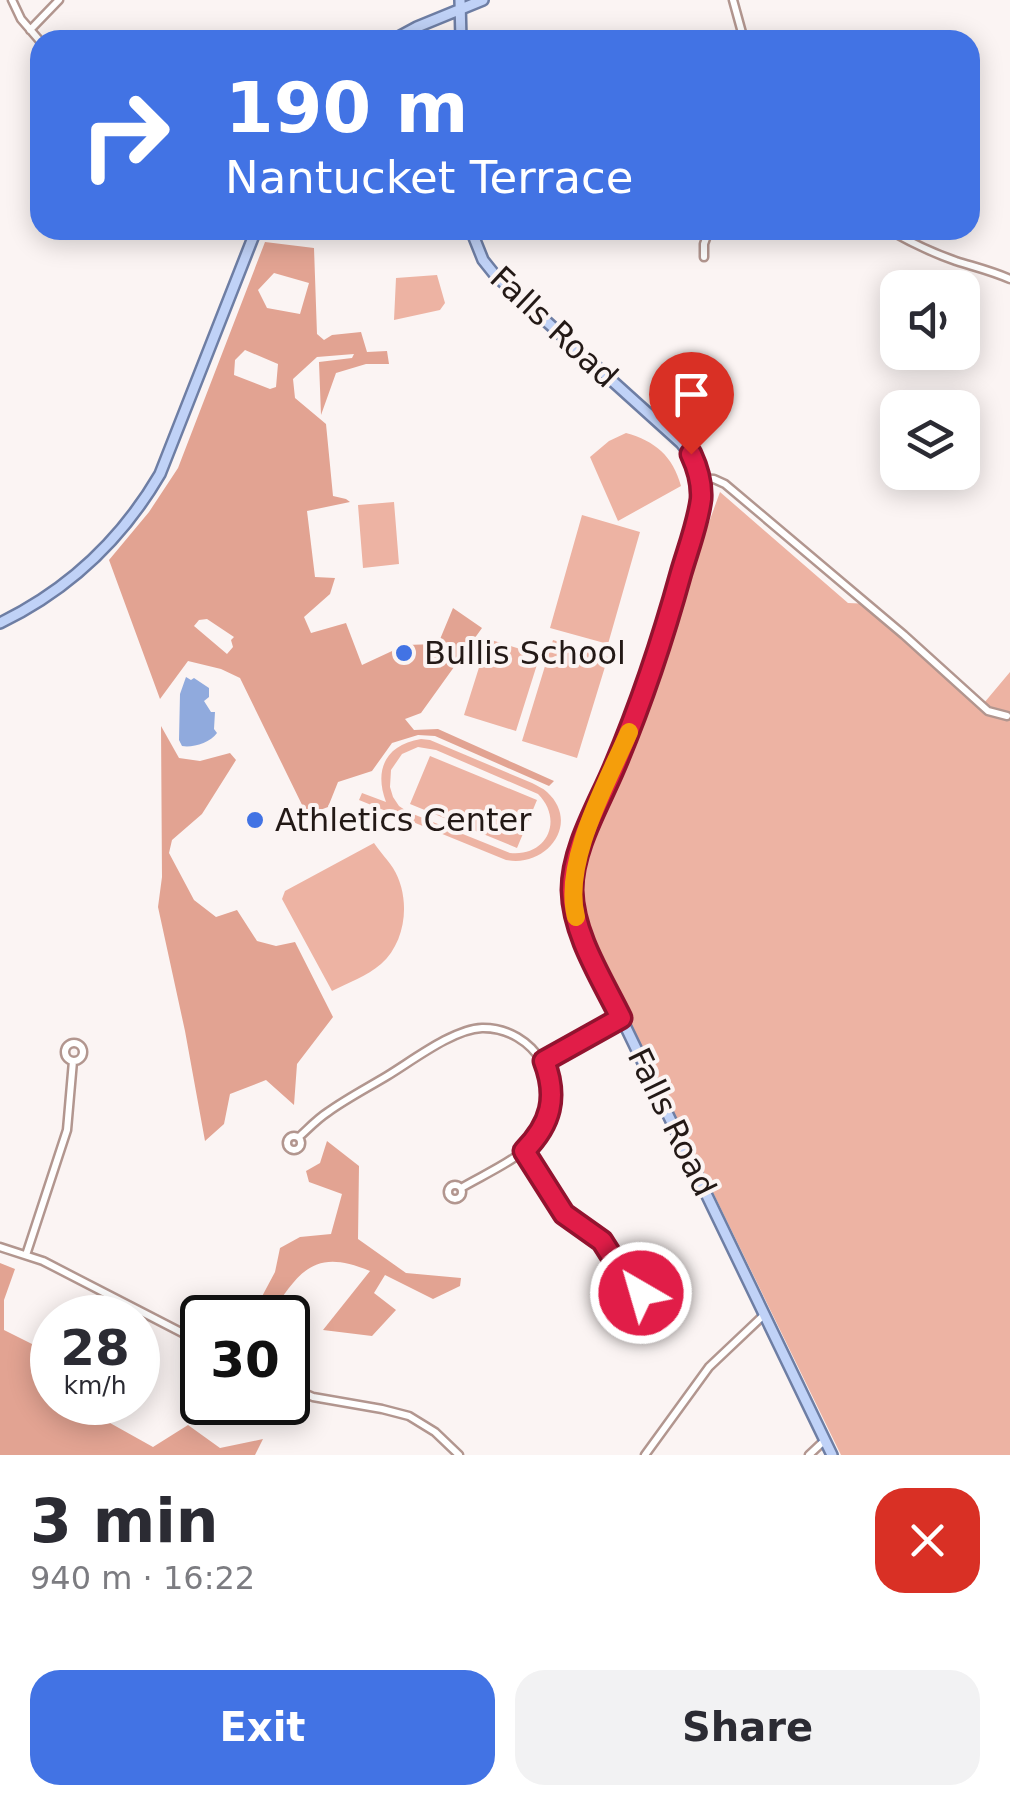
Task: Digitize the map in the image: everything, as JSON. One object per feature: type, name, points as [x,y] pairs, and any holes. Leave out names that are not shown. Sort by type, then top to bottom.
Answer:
[{"type":"main road","points":[[411,30],[460,5],[482,0]]},
{"type":"main road","points":[[460,5],[461,30]]},
{"type":"main road","points":[[0,623],[74,577],[108,545],[148,494],[160,474],[252,240]]},
{"type":"main road","name":"Falls Road","points":[[475,240],[483,260],[495,274],[681,443],[691,454],[700,478],[698,516],[655,664],[588,828],[573,877],[574,908],[578,925],[621,1018],[832,1455]]},
{"type":"street","points":[[12,0],[30,30],[59,0]]},
{"type":"street","points":[[733,0],[741,30]]},
{"type":"street","points":[[704,256],[705,240]]},
{"type":"street","points":[[908,240],[1010,279]]},
{"type":"street","points":[[700,478],[725,484],[988,711],[1007,716]]},
{"type":"street","points":[[544,1061],[621,1018]]},
{"type":"street","points":[[299,1138],[329,1111],[465,1032],[490,1029],[510,1034],[532,1047],[544,1061],[552,1105],[542,1130],[524,1151],[461,1188]]},
{"type":"street","points":[[26,1255],[67,1130],[73,1061]]},
{"type":"street","points":[[524,1151],[564,1214],[602,1241],[628,1282]]},
{"type":"street","points":[[0,1248],[58,1269],[180,1332]]},
{"type":"street","points":[[645,1455],[709,1366],[765,1314]]},
{"type":"street","points":[[310,1397],[396,1411],[435,1432],[459,1455]]},
{"type":"street","points":[[809,1455],[825,1440]]},
{"type":"shaded area","points":[[265,242],[314,248],[317,334],[324,340],[332,335],[361,332],[367,352],[387,351],[389,364],[366,364],[336,373],[321,415],[319,362],[352,358],[354,354],[317,357],[293,379],[295,398],[326,424],[333,496],[350,502],[307,511],[315,577],[335,578],[330,594],[304,617],[311,633],[346,623],[362,665],[405,645],[438,644],[453,608],[482,628],[421,713],[405,719],[414,730],[438,729],[554,781],[549,786],[435,736],[418,735],[392,743],[372,771],[338,782],[328,807],[307,815],[240,678],[188,661],[160,699],[109,560],[149,512],[178,468]],"holes":[[[274,273],[309,283],[300,314],[267,308],[258,290]],[[245,350],[278,364],[276,387],[270,389],[234,375],[235,360]],[[207,619],[234,637],[227,654],[194,626]]]},
{"type":"shaded area","points":[[437,275],[445,303],[440,310],[394,320],[396,278]]},
{"type":"shaded area","points":[[626,433],[661,451],[681,486],[618,521],[590,457]]},
{"type":"shaded area","points":[[720,492],[848,603],[872,604],[984,703],[1010,672],[1010,1455],[841,1455],[579,911],[580,871],[655,694],[692,569]]},
{"type":"shaded area","points":[[394,502],[399,564],[363,568],[358,505]]},
{"type":"shaded area","points":[[582,515],[640,532],[608,644],[550,628]]},
{"type":"shaded area","points":[[488,639],[540,655],[516,731],[464,715]]},
{"type":"shaded area","points":[[553,640],[608,657],[577,758],[522,741]]},
{"type":"shaded area","points":[[161,726],[179,758],[200,761],[230,753],[236,760],[202,814],[172,840],[169,853],[194,900],[216,917],[237,910],[257,941],[276,946],[295,942],[333,1017],[297,1064],[294,1105],[266,1080],[230,1094],[224,1124],[205,1141],[158,907],[162,877]]},
{"type":"shaded area","points":[[430,740],[544,789],[557,804],[561,817],[555,841],[534,857],[506,860],[359,800],[362,793],[386,802],[382,770],[391,753],[409,742]],"holes":[[[418,747],[436,750],[538,794],[550,815],[548,835],[542,843],[523,853],[510,853],[399,806],[390,787],[391,770],[402,754]]]},
{"type":"shaded area","points":[[430,756],[537,800],[517,848],[410,804]]},
{"type":"shaded area","points":[[374,843],[399,880],[404,905],[401,931],[381,964],[332,991],[282,899],[285,891]]},
{"type":"shaded area","points":[[327,1141],[359,1166],[358,1239],[406,1273],[461,1278],[460,1286],[433,1299],[385,1275],[374,1293],[396,1310],[372,1336],[323,1330],[370,1271],[351,1264],[321,1263],[299,1276],[284,1295],[263,1295],[275,1272],[280,1248],[300,1237],[331,1234],[342,1194],[309,1182],[306,1171],[320,1163]]},
{"type":"shaded area","points":[[0,1263],[15,1269],[4,1300],[4,1330],[30,1343],[30,1425],[114,1425],[153,1447],[188,1425],[220,1448],[263,1439],[255,1455],[0,1455]]},
{"type":"water","points":[[186,677],[209,688],[209,697],[204,701],[215,712],[217,733],[205,742],[182,746],[180,694]]},
{"type":"slow traffic","points":[[576,917],[572,892],[576,862],[629,732]]},
{"type":"place","name":"Bullis School","points":[[404,653]]},
{"type":"place","name":"Athletics Center","points":[[255,820]]},
{"type":"route","points":[[641,1293],[641,1284],[636,1280],[628,1282],[602,1241],[559,1208],[524,1151],[542,1130],[552,1105],[544,1061],[621,1018],[578,925],[573,877],[588,828],[655,664],[698,516],[700,478],[691,454]]}]
